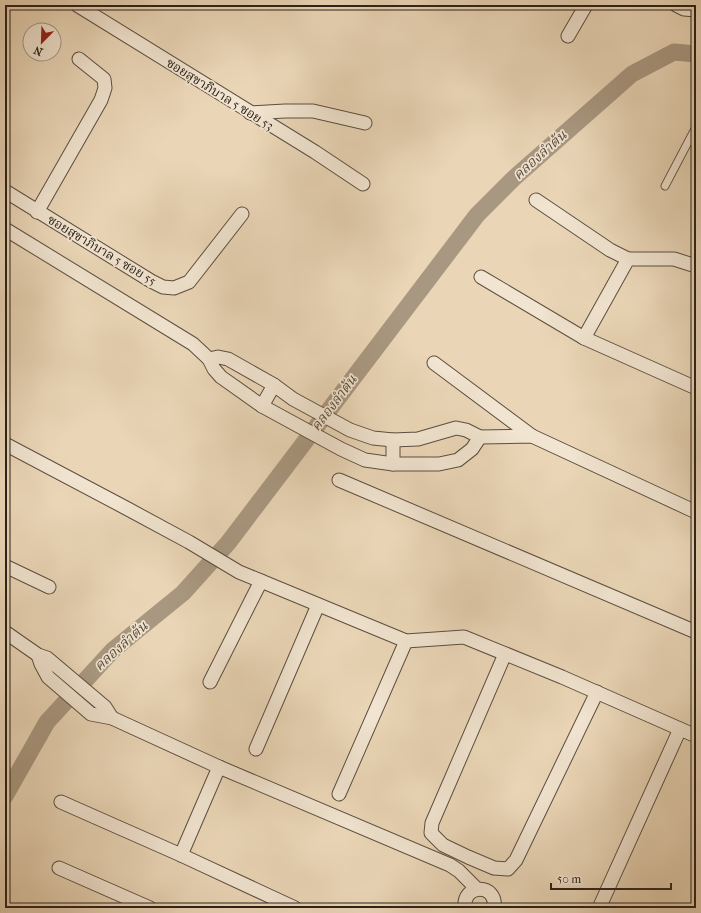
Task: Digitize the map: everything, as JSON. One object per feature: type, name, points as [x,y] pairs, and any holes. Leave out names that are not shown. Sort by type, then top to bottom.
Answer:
[{"type":"street","name":"ซอยสุขาภิบาล 5 ซอย 53","points":[[77,5],[315,152],[363,184]]},
{"type":"street","points":[[568,36],[586,5]]},
{"type":"street","points":[[676,5],[684,9],[695,10]]},
{"type":"street","points":[[37,212],[101,100],[105,88],[104,79],[79,60]]},
{"type":"street","points":[[250,113],[313,111],[365,123]]},
{"type":"street","name":"ซอยสุขาภิบาล 5 ซอย 55","points":[[5,191],[37,212],[163,287],[174,288],[190,282],[242,214]]},
{"type":"street","points":[[536,200],[610,250],[628,259],[674,258],[696,266]]},
{"type":"street","points":[[5,229],[192,344],[209,359],[214,369],[221,377],[262,406],[341,449],[365,460],[393,464],[439,464],[458,460],[472,449],[480,437]]},
{"type":"street","points":[[584,338],[628,259]]},
{"type":"street","points":[[481,277],[584,338],[696,388]]},
{"type":"street","points":[[209,359],[218,357],[228,359],[350,430],[372,438],[393,440],[418,439],[456,428],[466,430],[480,437],[532,436]]},
{"type":"street","points":[[434,363],[532,436],[696,512]]},
{"type":"street","points":[[262,406],[274,386]]},
{"type":"street","points":[[393,440],[393,464]]},
{"type":"street","points":[[5,444],[189,542],[239,572],[406,641],[464,636],[597,692],[696,736]]},
{"type":"street","points":[[339,480],[696,632]]},
{"type":"street","points":[[5,566],[49,587]]},
{"type":"street","points":[[210,682],[261,581]]},
{"type":"street","points":[[256,749],[318,605]]},
{"type":"street","points":[[5,632],[38,655],[47,658],[105,706],[112,718]]},
{"type":"street","points":[[339,794],[406,641]]},
{"type":"street","points":[[505,654],[432,823],[431,833],[443,845],[494,868],[508,869],[516,860],[597,692]]},
{"type":"street","points":[[38,655],[48,676],[91,714],[112,718],[219,767],[450,865],[459,871],[477,889]]},
{"type":"street","points":[[600,906],[680,729]]},
{"type":"street","points":[[181,855],[219,767]]},
{"type":"street","points":[[61,802],[181,855],[295,908]]},
{"type":"street","points":[[59,868],[150,908]]},
{"type":"street","points":[[465,908],[467,896],[471,891],[477,889],[488,891],[495,901],[494,908]]},
{"type":"lane","points":[[665,186],[696,127]]},
{"type":"waterway","name":"คลองลำต้น","points":[[5,796],[47,722],[113,650],[183,593],[228,543],[477,215],[513,179],[632,74],[674,52],[696,54]]}]
